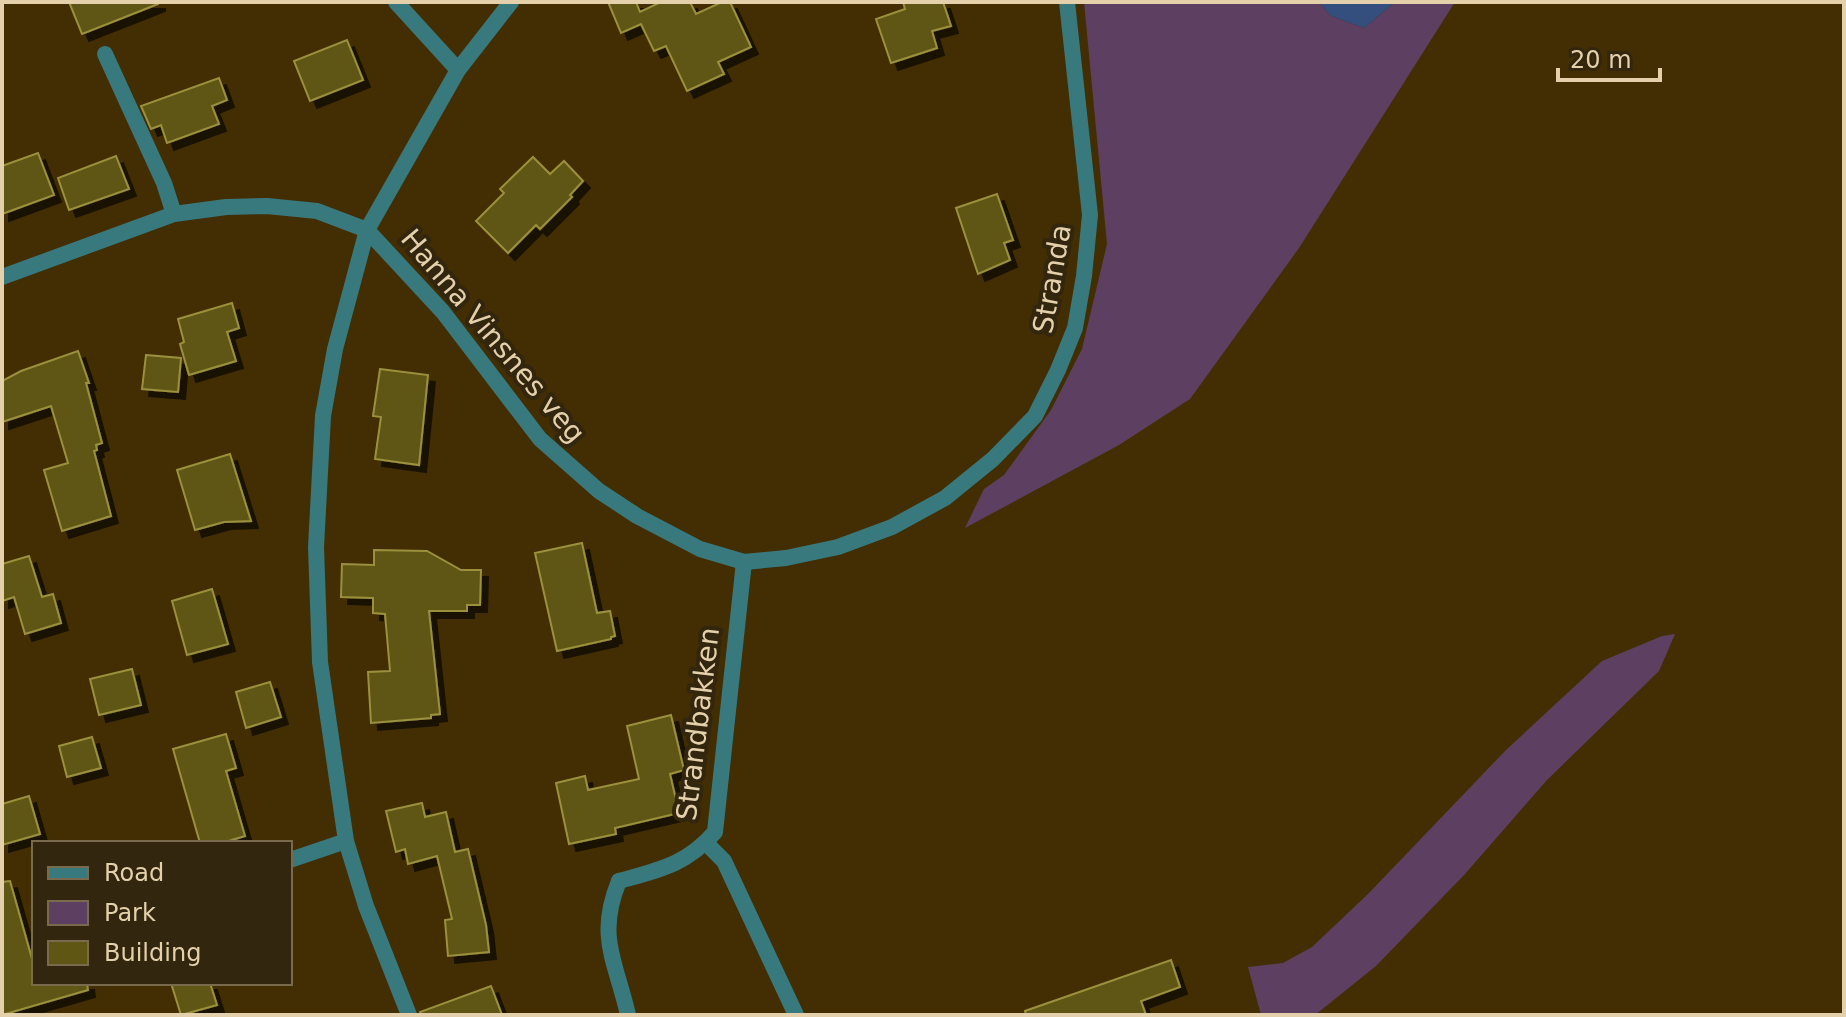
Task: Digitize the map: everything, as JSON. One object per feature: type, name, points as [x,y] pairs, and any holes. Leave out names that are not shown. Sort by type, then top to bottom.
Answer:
[{"type":"street","points":[[396,2],[458,70]]},
{"type":"street","name":"Stranda","points":[[744,562],[786,558],[838,547],[892,527],[945,498],[993,459],[1035,416],[1075,328],[1090,215],[1067,2]]},
{"type":"street","points":[[409,1015],[366,906],[346,841],[320,662],[316,547],[323,416],[335,349],[367,230],[458,70],[508,3]]},
{"type":"street","points":[[105,54],[164,183],[174,214]]},
{"type":"street","name":"Hanna Vinsnes veg","points":[[2,277],[174,214],[226,207],[267,206],[317,211],[367,230],[443,312],[540,439],[562,459],[599,491],[665,533],[700,549],[744,562]]},
{"type":"street","name":"Strandbakken","points":[[628,1015],[607,937],[609,904],[619,881],[670,868],[706,843],[715,832],[744,562]]},
{"type":"street","points":[[292,859],[346,841]]},
{"type":"street","points":[[706,843],[724,861],[796,1015]]},
{"type":"green space","points":[[1084,2],[1319,2],[1331,16],[1364,28],[1395,2],[1455,2],[1299,248],[1190,399],[1119,445],[965,528],[984,489],[1004,475],[1051,410],[1082,349],[1107,244]]},
{"type":"green space","points":[[1675,634],[1659,671],[1547,780],[1465,874],[1376,966],[1315,1015],[1261,1015],[1248,967],[1283,963],[1312,947],[1368,894],[1505,751],[1602,661],[1662,636]]},
{"type":"water","points":[[1319,2],[1395,2],[1364,28],[1331,16]]},
{"type":"building","points":[[69,2],[158,2],[158,4],[82,34]]},
{"type":"building","points":[[608,2],[636,2],[640,12],[661,2],[690,2],[696,14],[722,2],[730,2],[751,47],[718,62],[724,74],[687,91],[666,46],[654,51],[641,24],[621,33]]},
{"type":"building","points":[[903,2],[943,2],[951,26],[932,31],[937,48],[891,63],[876,19],[905,9]]},
{"type":"building","points":[[347,40],[363,80],[310,101],[294,61]]},
{"type":"building","points":[[219,78],[227,100],[212,106],[219,124],[167,143],[161,125],[151,129],[141,106]]},
{"type":"building","points":[[38,153],[54,195],[2,214],[2,166]]},
{"type":"building","points":[[116,156],[129,189],[69,210],[58,178]]},
{"type":"building","points":[[533,157],[550,174],[564,161],[583,181],[570,195],[572,197],[540,229],[536,225],[508,253],[476,221],[504,193],[500,189]]},
{"type":"building","points":[[997,194],[1013,240],[1004,243],[1010,260],[978,274],[956,208]]},
{"type":"building","points":[[232,303],[239,328],[227,332],[236,361],[189,375],[180,344],[184,342],[178,319]]},
{"type":"building","points":[[78,351],[89,383],[86,383],[102,443],[96,445],[97,450],[94,451],[111,516],[62,531],[44,470],[68,463],[51,406],[2,422],[2,381]]},
{"type":"building","points":[[146,355],[181,358],[178,392],[142,389]]},
{"type":"building","points":[[380,369],[428,375],[419,465],[375,459],[381,417],[373,416]]},
{"type":"building","points":[[230,454],[251,521],[224,522],[195,530],[177,470]]},
{"type":"building","points":[[582,543],[597,613],[610,611],[615,636],[557,651],[535,553]]},
{"type":"building","points":[[374,550],[427,551],[461,570],[481,570],[480,605],[467,605],[467,611],[429,611],[440,714],[431,715],[431,718],[371,723],[368,672],[390,671],[385,614],[373,613],[373,598],[341,597],[342,564],[374,565]]},
{"type":"building","points":[[29,556],[42,597],[53,594],[61,623],[25,634],[14,597],[2,601],[2,564]]},
{"type":"building","points":[[212,589],[228,644],[187,655],[172,601]]},
{"type":"building","points":[[132,669],[141,705],[99,715],[90,679]]},
{"type":"building","points":[[270,682],[281,717],[246,728],[236,692]]},
{"type":"building","points":[[671,715],[684,770],[670,774],[679,813],[615,828],[616,834],[569,844],[556,783],[585,776],[588,790],[639,779],[627,726]]},
{"type":"building","points":[[226,734],[236,768],[226,771],[245,836],[229,841],[199,841],[173,749]]},
{"type":"building","points":[[92,737],[101,768],[67,777],[59,746]]},
{"type":"building","points":[[29,796],[40,834],[2,845],[2,804]]},
{"type":"building","points":[[422,803],[425,817],[446,812],[455,852],[468,849],[486,925],[489,952],[448,956],[445,920],[452,919],[437,856],[408,864],[405,849],[396,852],[386,811]]},
{"type":"building","points":[[10,881],[32,959],[32,985],[87,985],[88,990],[2,1015],[2,882]]},
{"type":"building","points":[[1171,960],[1180,987],[1141,1001],[1146,1015],[1026,1015],[1025,1011]]},
{"type":"building","points":[[172,985],[211,985],[217,1005],[181,1015]]},
{"type":"building","points":[[491,986],[502,1015],[421,1015],[420,1012]]}]
